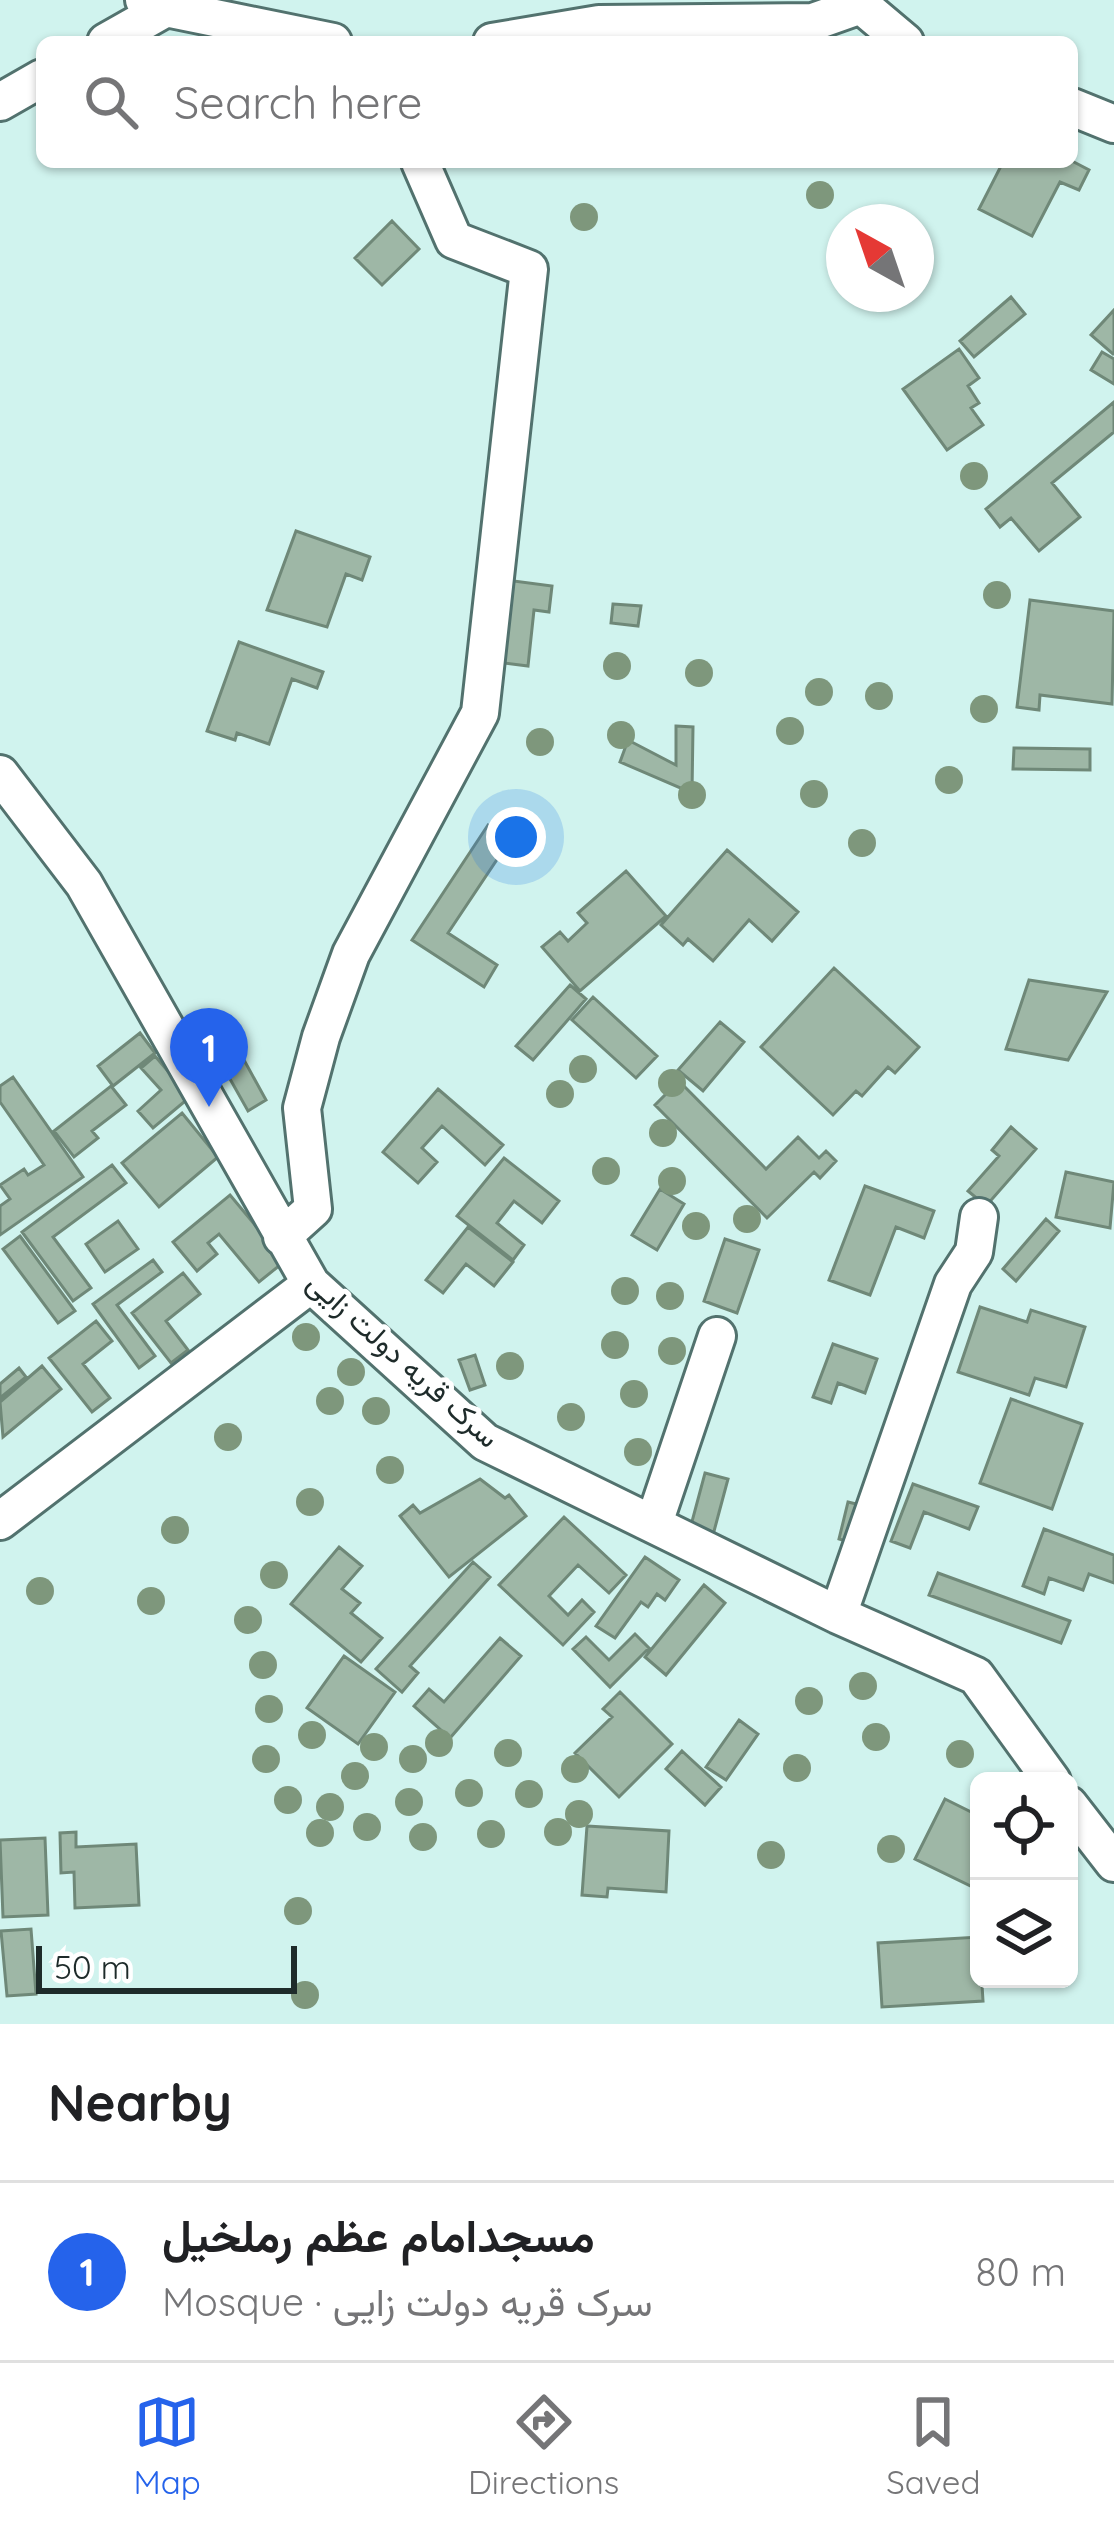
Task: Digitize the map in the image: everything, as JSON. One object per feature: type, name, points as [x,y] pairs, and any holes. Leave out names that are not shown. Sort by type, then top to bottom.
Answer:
[{"type":"street","points":[[528,36],[599,24],[814,22],[861,2],[898,36]]},
{"type":"street","points":[[114,36],[155,4],[305,36]]},
{"type":"street","points":[[0,102],[36,81]]},
{"type":"street","points":[[1078,109],[1114,124]]},
{"type":"street","points":[[283,1237],[313,1209],[302,1108],[350,954],[480,713],[529,269],[454,240],[422,168]]},
{"type":"street","name":"سرک قریه دولت زایی","points":[[0,774],[84,884],[311,1284],[485,1442],[838,1615],[976,1676],[1045,1772]]},
{"type":"street","points":[[838,1615],[953,1284],[974,1252],[979,1217]]},
{"type":"street","points":[[0,1521],[311,1284]]},
{"type":"street","points":[[654,1523],[717,1336]]},
{"type":"street","points":[[1078,1816],[1114,1862]]},
{"type":"building","points":[[1078,164],[1089,170],[1079,190],[1060,182],[1032,236],[979,209],[1000,168],[1078,168]]},
{"type":"building","points":[[392,221],[419,249],[382,285],[355,258]]},
{"type":"building","points":[[1011,297],[1025,314],[974,357],[960,341]]},
{"type":"building","points":[[1114,310],[1114,353],[1113,354],[1091,335]]},
{"type":"building","points":[[959,349],[979,378],[968,386],[979,403],[971,408],[983,425],[947,450],[903,389]]},
{"type":"building","points":[[1102,352],[1114,359],[1114,384],[1091,370]]},
{"type":"building","points":[[1114,402],[1114,432],[1052,483],[1080,517],[1039,551],[1011,518],[1000,527],[986,509]]},
{"type":"building","points":[[296,531],[370,557],[362,580],[346,574],[327,627],[267,610]]},
{"type":"building","points":[[506,580],[552,586],[549,612],[534,610],[528,666],[496,662]]},
{"type":"building","points":[[1030,600],[1114,611],[1112,704],[1040,695],[1039,710],[1017,707]]},
{"type":"building","points":[[613,604],[641,606],[638,626],[611,623]]},
{"type":"building","points":[[239,642],[323,672],[317,688],[292,679],[269,744],[237,733],[235,740],[207,731]]},
{"type":"building","points":[[676,726],[693,727],[692,793],[620,762],[628,740],[676,765]]},
{"type":"building","points":[[1014,748],[1090,749],[1090,770],[1013,769]]},
{"type":"building","points":[[488,825],[510,840],[448,933],[497,965],[484,987],[412,940]]},
{"type":"building","points":[[727,850],[798,912],[772,941],[749,920],[713,961],[688,939],[683,945],[661,925]]},
{"type":"building","points":[[626,871],[666,916],[580,991],[542,947],[560,932],[568,941],[587,923],[578,913]]},
{"type":"building","points":[[834,968],[919,1047],[895,1073],[888,1067],[862,1096],[856,1091],[833,1115],[761,1047]]},
{"type":"building","points":[[1029,980],[1107,992],[1068,1060],[1006,1049]]},
{"type":"building","points":[[570,985],[586,999],[533,1060],[516,1046]]},
{"type":"building","points":[[593,997],[657,1056],[636,1078],[572,1020]]},
{"type":"building","points":[[720,1022],[744,1042],[703,1091],[678,1070]]},
{"type":"building","points":[[140,1033],[155,1053],[113,1086],[98,1066]]},
{"type":"building","points":[[155,1056],[190,1097],[153,1128],[138,1111],[161,1090],[141,1068]]},
{"type":"building","points":[[244,1060],[266,1100],[248,1111],[225,1070]]},
{"type":"building","points":[[13,1077],[83,1177],[0,1235],[0,1206],[10,1199],[0,1185],[24,1169],[28,1175],[44,1165],[0,1102],[0,1086]]},
{"type":"building","points":[[679,1081],[766,1169],[798,1137],[819,1158],[826,1151],[836,1161],[820,1178],[814,1172],[767,1218],[655,1105]]},
{"type":"building","points":[[111,1086],[126,1105],[92,1131],[98,1138],[74,1157],[54,1131]]},
{"type":"building","points":[[438,1089],[503,1145],[485,1165],[442,1126],[422,1148],[437,1162],[418,1183],[383,1152]]},
{"type":"building","points":[[182,1113],[218,1157],[159,1207],[122,1163]]},
{"type":"building","points":[[1011,1127],[1036,1149],[986,1206],[968,1191],[999,1156],[992,1150]]},
{"type":"building","points":[[504,1158],[559,1201],[542,1223],[514,1201],[497,1223],[524,1245],[513,1260],[457,1216]]},
{"type":"building","points":[[112,1165],[126,1183],[53,1237],[91,1288],[73,1301],[22,1232]]},
{"type":"building","points":[[1066,1172],[1114,1182],[1110,1228],[1056,1217]]},
{"type":"building","points":[[865,1186],[934,1211],[924,1238],[896,1227],[870,1295],[829,1280]]},
{"type":"building","points":[[660,1189],[684,1204],[657,1250],[632,1235]]},
{"type":"building","points":[[230,1195],[285,1261],[259,1282],[219,1234],[208,1243],[217,1254],[197,1271],[173,1242]]},
{"type":"building","points":[[1046,1219],[1059,1231],[1016,1281],[1003,1269]]},
{"type":"building","points":[[118,1221],[138,1249],[105,1272],[86,1244]]},
{"type":"building","points":[[468,1227],[513,1262],[494,1286],[466,1264],[443,1293],[426,1280]]},
{"type":"building","points":[[20,1236],[75,1311],[58,1323],[3,1249]]},
{"type":"building","points":[[725,1239],[759,1250],[737,1313],[704,1301]]},
{"type":"building","points":[[153,1260],[162,1272],[117,1305],[155,1356],[139,1368],[93,1304]]},
{"type":"building","points":[[183,1273],[200,1294],[166,1321],[188,1350],[171,1363],[132,1313]]},
{"type":"building","points":[[980,1307],[1027,1322],[1031,1310],[1085,1327],[1066,1387],[1035,1378],[1029,1395],[958,1372]]},
{"type":"building","points":[[96,1321],[112,1341],[83,1364],[110,1398],[92,1412],[49,1358]]},
{"type":"building","points":[[833,1344],[877,1359],[865,1393],[838,1383],[831,1403],[813,1397]]},
{"type":"building","points":[[475,1355],[485,1385],[470,1390],[459,1360]]},
{"type":"building","points":[[42,1366],[61,1389],[3,1437],[0,1402]]},
{"type":"building","points":[[19,1368],[26,1377],[0,1398],[0,1384]]},
{"type":"building","points":[[1011,1399],[1082,1424],[1052,1509],[980,1483]]},
{"type":"building","points":[[705,1473],[728,1479],[713,1535],[690,1529]]},
{"type":"building","points":[[480,1479],[505,1498],[509,1495],[526,1516],[449,1577],[400,1516],[413,1505],[420,1513]]},
{"type":"building","points":[[913,1484],[978,1507],[969,1529],[924,1512],[910,1548],[891,1541]]},
{"type":"building","points":[[848,1502],[869,1507],[859,1545],[839,1539]]},
{"type":"building","points":[[564,1517],[626,1575],[609,1593],[578,1565],[549,1596],[568,1615],[582,1600],[594,1612],[563,1645],[499,1585]]},
{"type":"building","points":[[1044,1529],[1114,1555],[1114,1583],[1089,1574],[1083,1590],[1049,1578],[1044,1594],[1023,1586]]},
{"type":"building","points":[[339,1547],[362,1566],[342,1589],[360,1603],[351,1613],[382,1638],[361,1662],[291,1604]]},
{"type":"building","points":[[645,1557],[679,1580],[665,1600],[657,1594],[648,1607],[641,1602],[615,1638],[596,1626]]},
{"type":"building","points":[[473,1562],[490,1577],[410,1666],[418,1673],[402,1692],[376,1669]]},
{"type":"building","points":[[938,1573],[1070,1621],[1061,1643],[929,1595]]},
{"type":"building","points":[[704,1585],[725,1603],[666,1675],[645,1657]]},
{"type":"building","points":[[635,1634],[649,1648],[610,1687],[573,1649],[586,1637],[609,1660]]},
{"type":"building","points":[[500,1638],[521,1656],[450,1738],[414,1706],[429,1689],[444,1702]]},
{"type":"building","points":[[344,1656],[395,1692],[358,1744],[307,1708]]},
{"type":"building","points":[[620,1692],[672,1744],[619,1797],[575,1753],[612,1717],[603,1709]]},
{"type":"building","points":[[739,1720],[758,1734],[726,1780],[706,1767]]},
{"type":"building","points":[[682,1751],[721,1787],[705,1805],[666,1769]]},
{"type":"building","points":[[945,1799],[970,1812],[970,1886],[915,1859]]},
{"type":"building","points":[[587,1826],[669,1831],[666,1892],[608,1888],[607,1897],[582,1895]]},
{"type":"building","points":[[76,1832],[76,1847],[136,1844],[139,1905],[75,1908],[74,1872],[61,1873],[60,1833]]},
{"type":"building","points":[[45,1838],[48,1915],[3,1917],[0,1840]]},
{"type":"building","points":[[31,1929],[36,1994],[7,1996],[1,1931]]},
{"type":"building","points":[[970,1938],[970,1988],[982,1988],[983,2001],[882,2007],[878,1943]]},
{"type":"place","name":"مسجدامام عظم رملخیل","points":[[209,1107]]}]
